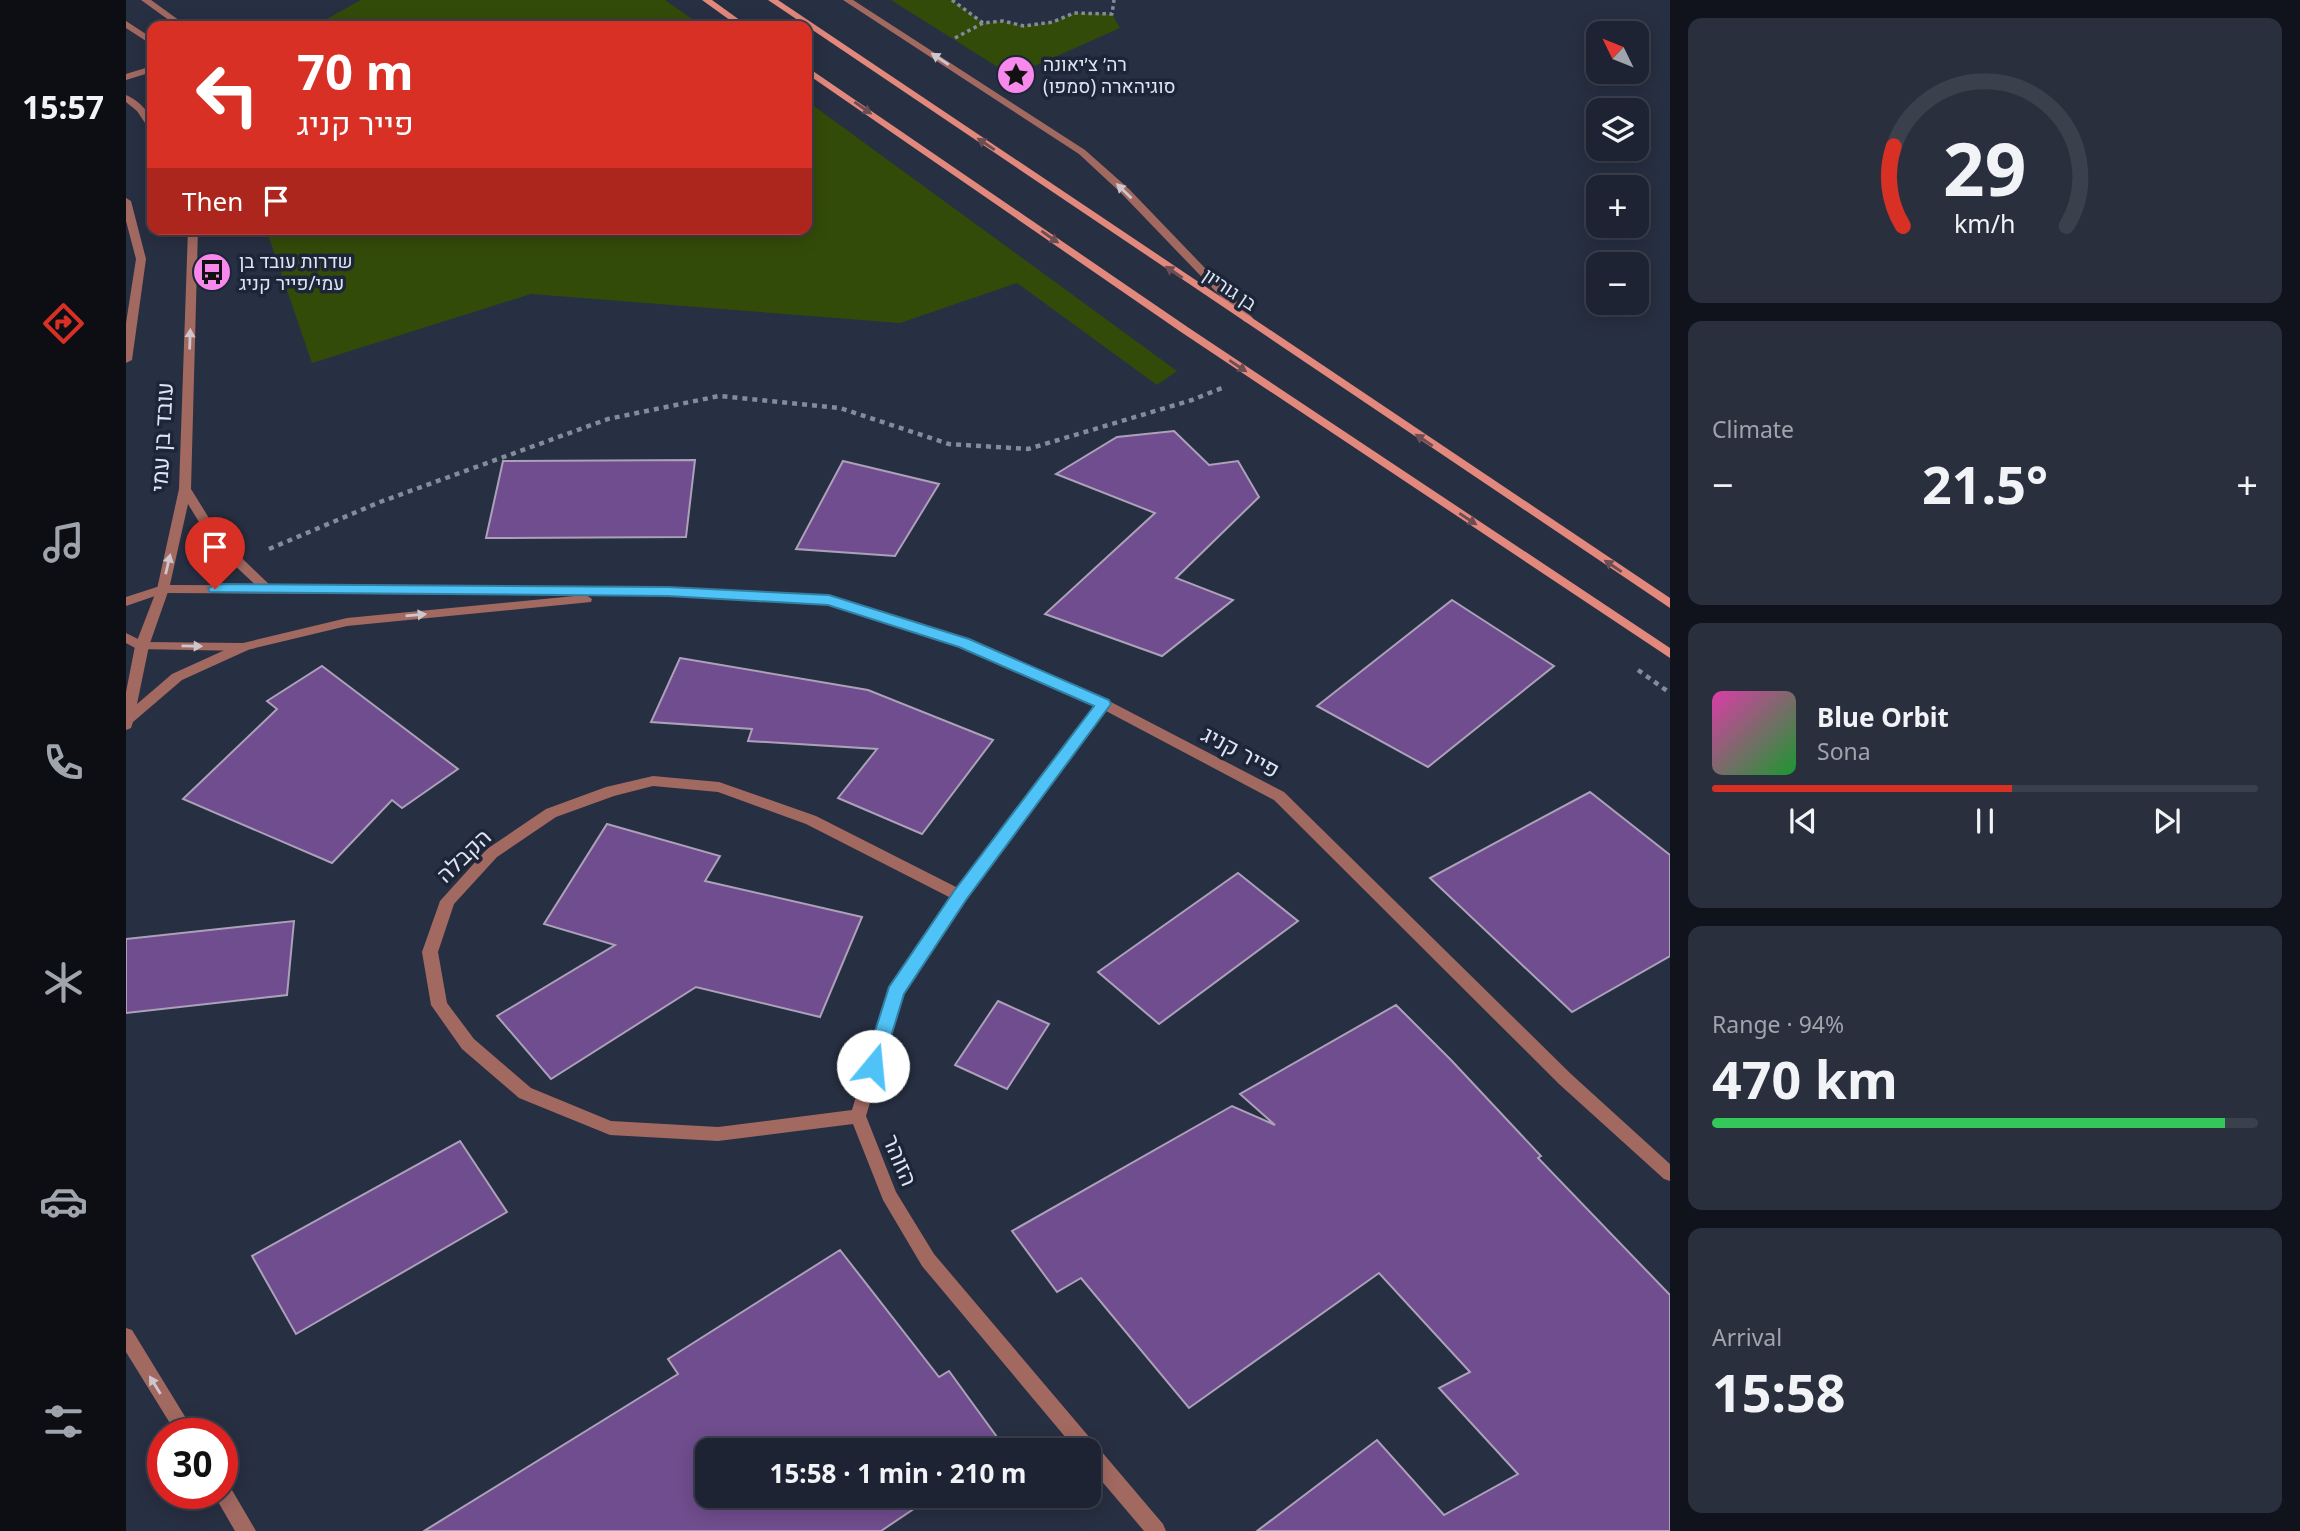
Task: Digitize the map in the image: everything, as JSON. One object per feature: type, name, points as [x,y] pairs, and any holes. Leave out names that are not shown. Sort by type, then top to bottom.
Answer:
[{"type":"main road","points":[[706,0],[737,21]]},
{"type":"main road","name":"בן גוריון","points":[[772,0],[803,21]]},
{"type":"main road","name":"בן גוריון","points":[[812,27],[1670,604]]},
{"type":"main road","points":[[812,73],[1196,338],[1670,654]]},
{"type":"street","points":[[145,0],[176,21]]},
{"type":"street","points":[[847,0],[1082,152],[1125,191],[1257,328]]},
{"type":"street","points":[[126,24],[147,39]]},
{"type":"street","points":[[126,77],[147,71]]},
{"type":"street","points":[[126,98],[141,109],[147,119]]},
{"type":"street","name":"עובד בן עמי","points":[[126,201],[141,260],[126,360]]},
{"type":"street","name":"עובד בן עמי","points":[[127,722],[142,646],[163,589],[185,489],[193,235]]},
{"type":"street","points":[[185,489],[217,542],[268,589]]},
{"type":"street","name":"פייר קניג","points":[[126,602],[163,589],[668,592],[829,600],[964,643],[1104,704],[1279,796],[1565,1079],[1670,1174]]},
{"type":"street","name":"פייר קניג","points":[[126,637],[142,646],[243,647],[347,622],[668,592]]},
{"type":"street","points":[[127,722],[177,677],[243,647]]},
{"type":"street","name":"הזוהר","points":[[1104,704],[960,896],[895,992],[858,1116],[889,1195],[928,1260],[1156,1531]]},
{"type":"street","name":"הקבלה","points":[[858,1116],[718,1134],[610,1128],[525,1093],[468,1044],[439,1005],[430,952],[447,901],[492,853],[551,813],[611,791],[653,781],[719,787],[811,820],[960,896]]},
{"type":"street","points":[[126,1336],[177,1418]]},
{"type":"street","points":[[232,1509],[246,1531]]},
{"type":"path","points":[[952,0],[984,23]]},
{"type":"path","points":[[928,52],[984,23],[1003,21],[1024,26],[1053,22],[1074,13],[1112,15],[1114,0]]},
{"type":"path","points":[[239,562],[380,502],[608,419],[719,396],[840,408],[948,444],[1028,449],[1192,400],[1232,384]]},
{"type":"green space","points":[[361,0],[665,0],[695,21],[323,21]]},
{"type":"green space","points":[[891,0],[952,0],[984,23],[1003,21],[1024,26],[1053,22],[1074,13],[1112,14],[1120,28],[1012,76]]},
{"type":"green space","points":[[812,105],[1177,371],[1157,385],[1017,283],[900,323],[531,294],[312,363],[268,235],[812,235]]},
{"type":"building","points":[[1174,431],[1209,465],[1238,461],[1259,497],[1176,578],[1233,600],[1162,656],[1045,614],[1155,513],[1056,474],[1117,437]]},
{"type":"building","points":[[695,460],[686,537],[486,538],[503,461]]},
{"type":"building","points":[[843,461],[939,484],[895,556],[796,549]]},
{"type":"building","points":[[1452,600],[1554,666],[1428,767],[1317,706]]},
{"type":"building","points":[[680,658],[868,690],[993,740],[922,834],[838,798],[877,749],[748,741],[752,729],[651,722]]},
{"type":"building","points":[[322,666],[458,769],[402,808],[392,800],[332,863],[183,799],[277,709],[267,701]]},
{"type":"building","points":[[1590,792],[1670,855],[1670,956],[1572,1012],[1430,878]]},
{"type":"building","points":[[607,824],[720,856],[705,881],[862,917],[820,1017],[696,987],[551,1079],[497,1016],[615,945],[544,924]]},
{"type":"building","points":[[1238,873],[1298,921],[1159,1024],[1098,972]]},
{"type":"building","points":[[294,921],[287,995],[126,1013],[126,939]]},
{"type":"building","points":[[998,1001],[1049,1024],[1007,1089],[955,1065]]},
{"type":"building","points":[[1396,1005],[1451,1060],[1541,1156],[1538,1158],[1670,1295],[1670,1531],[1257,1531],[1377,1440],[1444,1515],[1518,1474],[1439,1388],[1470,1372],[1379,1273],[1189,1408],[1081,1278],[1057,1292],[1012,1231],[1232,1106],[1275,1125],[1240,1094]]},
{"type":"building","points":[[460,1141],[507,1212],[296,1334],[252,1256]]},
{"type":"building","points":[[840,1250],[939,1377],[949,1371],[998,1438],[695,1438],[695,1508],[915,1508],[881,1531],[424,1531],[678,1374],[668,1359]]},
{"type":"place","name":"רה׳ צ׳יאונה (סמפו) סוגיהארה","points":[[1016,75]]},
{"type":"place","name":"שדרות עובד בן עמי/פייר קניג","points":[[212,272]]},
{"type":"route","points":[[215,589],[668,592],[829,600],[964,643],[1104,704],[960,896],[895,992],[873,1066]]}]
